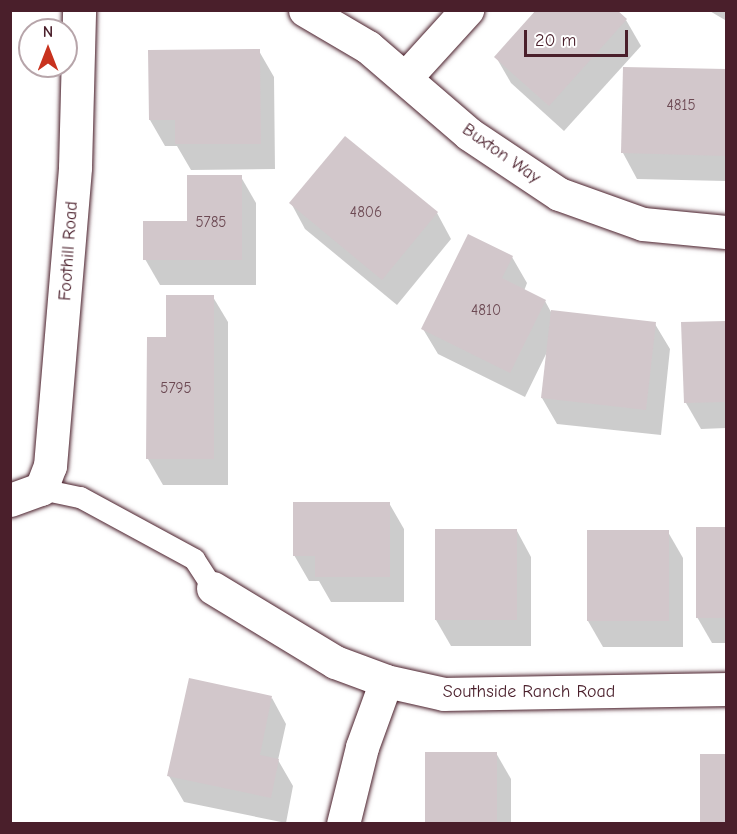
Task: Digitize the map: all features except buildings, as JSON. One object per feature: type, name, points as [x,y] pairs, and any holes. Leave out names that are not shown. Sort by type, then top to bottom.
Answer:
[{"type":"street","name":"Foothill Road","points":[[41,489],[50,466],[68,279],[79,10]]},
{"type":"street","name":"Buxton Way","points":[[305,10],[368,47],[406,77],[469,134],[559,194],[643,224],[726,232]]},
{"type":"street","points":[[406,77],[467,10]]},
{"type":"street","points":[[10,500],[41,489]]},
{"type":"street","name":"Southside Ranch Road","points":[[213,588],[334,662],[386,681],[444,694],[506,696],[726,689]]},
{"type":"street","points":[[343,824],[362,747],[386,681]]},
{"type":"lane","points":[[41,489],[80,498],[194,559],[213,588]]}]
